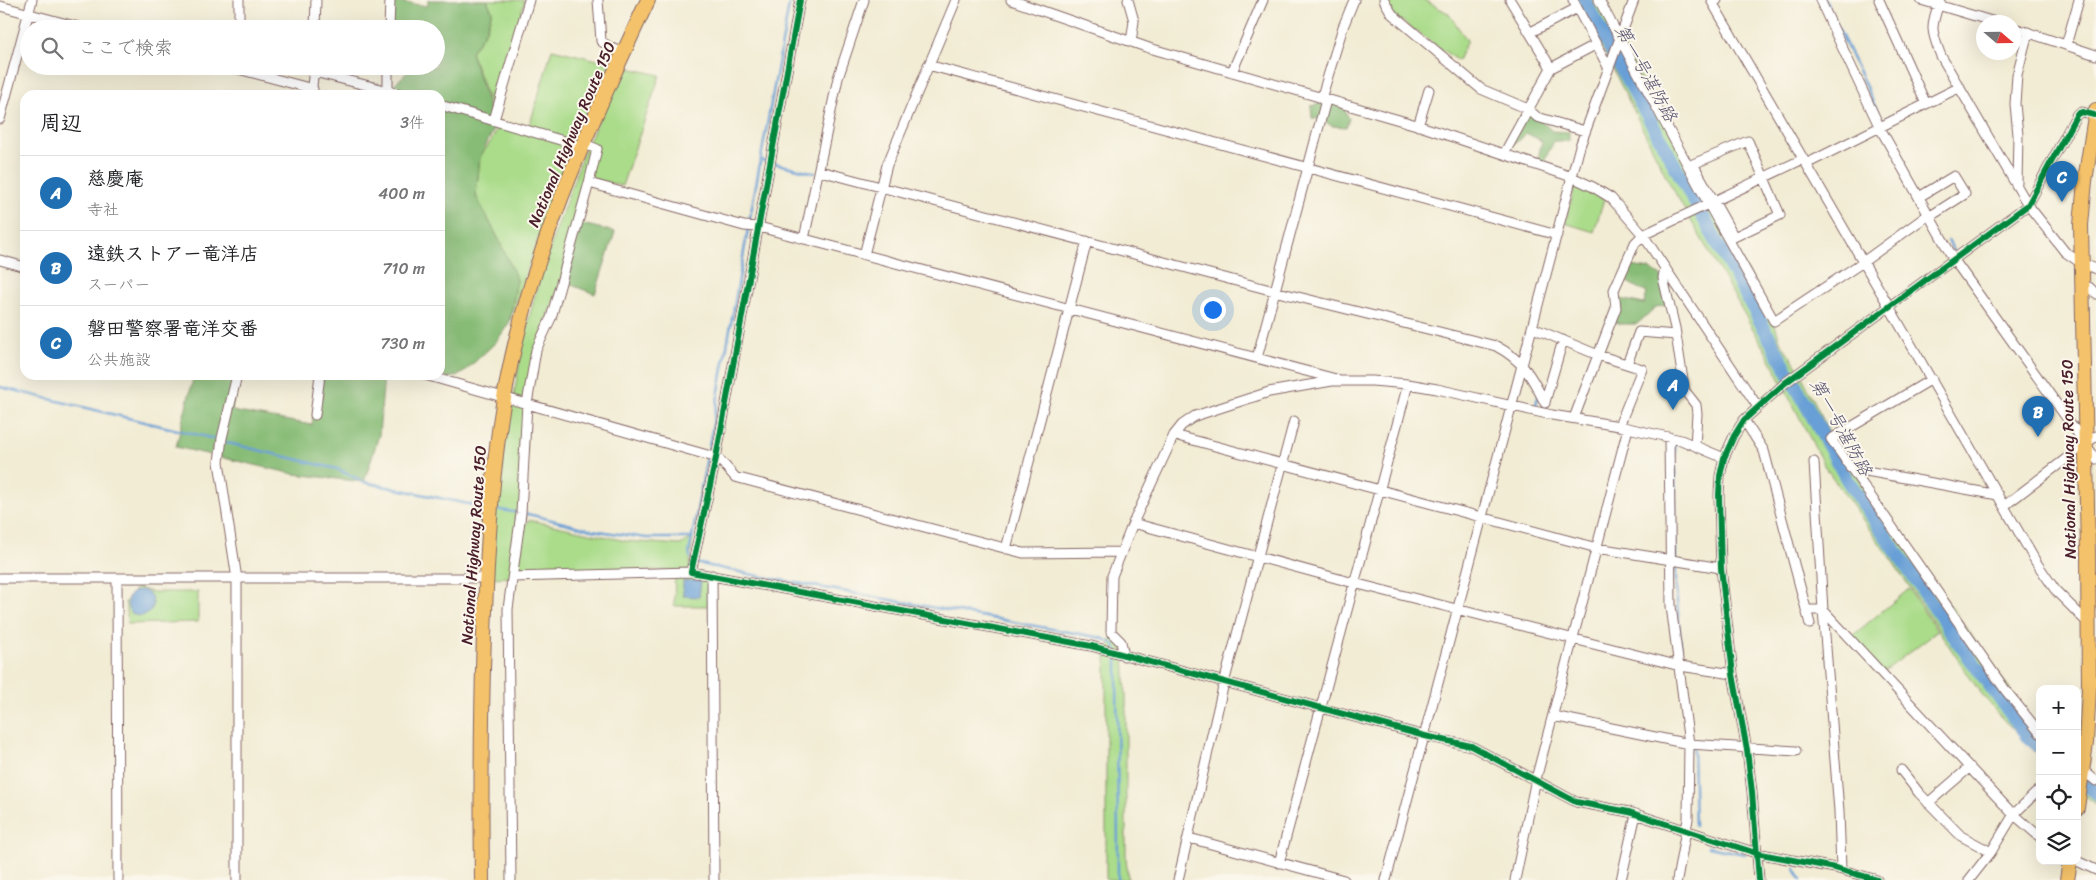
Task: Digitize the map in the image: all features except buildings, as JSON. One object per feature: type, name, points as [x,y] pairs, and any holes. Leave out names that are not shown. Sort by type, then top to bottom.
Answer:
[{"type":"highway","name":"National Highway Route 150","points":[[482,880],[481,698],[486,578],[490,516],[504,398],[522,320],[551,224],[582,144],[648,0]]},
{"type":"highway","name":"National Highway Route 150","points":[[2081,765],[2091,740],[2089,689],[2093,625],[2085,446],[2081,225],[2090,186],[2095,113]]},
{"type":"highway","points":[[2067,880],[2069,865]]},
{"type":"street","points":[[26,20],[32,0]]},
{"type":"street","points":[[239,20],[240,0]]},
{"type":"street","points":[[315,20],[316,0]]},
{"type":"street","points":[[389,20],[390,0]]},
{"type":"street","points":[[494,120],[529,0]]},
{"type":"street","points":[[598,0],[601,41],[611,48],[623,52]]},
{"type":"street","points":[[694,565],[759,227],[800,0]]},
{"type":"street","points":[[804,239],[820,171],[838,78],[864,0]]},
{"type":"street","points":[[864,255],[887,165],[956,0]]},
{"type":"street","points":[[1011,0],[1131,42],[1418,126],[1572,177],[1593,187],[1611,198],[1643,235],[1758,407]]},
{"type":"street","points":[[1128,0],[1134,21],[1131,42]]},
{"type":"street","points":[[1232,72],[1263,0]]},
{"type":"street","points":[[1257,358],[1323,99],[1343,27],[1354,0]]},
{"type":"street","points":[[1384,0],[1392,14],[1481,89],[1528,109],[1537,118],[1585,131]]},
{"type":"street","points":[[1510,0],[1551,68]]},
{"type":"street","points":[[1599,0],[1774,321],[1965,194],[1954,176],[1920,197]]},
{"type":"street","points":[[1386,880],[1572,177],[1585,131],[1634,0]]},
{"type":"street","points":[[1820,0],[1883,126],[1954,260],[2096,459]]},
{"type":"street","points":[[1879,0],[1926,104]]},
{"type":"street","points":[[1921,0],[1939,3],[1976,16]]},
{"type":"street","points":[[2066,45],[2079,0]]},
{"type":"street","points":[[1714,1],[2036,562],[2056,592],[2093,625]]},
{"type":"street","points":[[1939,3],[1932,25],[1933,36],[1941,56],[2017,186],[2028,204],[2065,252],[2081,263],[2096,269]]},
{"type":"street","points":[[1531,32],[1575,4],[1609,65]]},
{"type":"street","points":[[0,6],[53,20]]},
{"type":"street","points":[[2021,30],[2096,55]]},
{"type":"street","points":[[2017,186],[2018,135],[2015,104],[2018,75],[2028,32]]},
{"type":"street","points":[[0,119],[20,43]]},
{"type":"street","points":[[1504,154],[1551,68],[1597,44]]},
{"type":"street","points":[[928,65],[1306,169],[1557,235]]},
{"type":"street","points":[[262,75],[306,90]]},
{"type":"street","points":[[312,90],[313,75]]},
{"type":"street","points":[[333,75],[382,90]]},
{"type":"street","points":[[388,75],[388,90]]},
{"type":"street","points":[[1574,418],[1616,308],[1614,290],[1635,243],[1643,235],[1709,202],[1883,126],[1960,88]]},
{"type":"street","points":[[1418,126],[1429,90]]},
{"type":"street","points":[[445,106],[597,148],[551,318],[536,350],[527,404],[521,513],[508,609],[511,880]]},
{"type":"street","points":[[1758,880],[1752,792],[1747,750],[1732,674],[1721,568],[1719,495],[1720,476],[1724,458],[1744,420],[1785,383],[1890,308],[2028,204],[2077,114],[2082,112],[2095,113]]},
{"type":"street","points":[[1748,141],[1764,177],[1780,215],[1734,237],[1709,202],[1693,164],[1748,141]]},
{"type":"street","points":[[820,171],[1274,291],[1496,346],[1511,354],[1523,366],[1532,377],[1545,403]]},
{"type":"street","points":[[589,183],[744,226],[759,227],[1343,381]]},
{"type":"street","points":[[1006,549],[1087,241]]},
{"type":"street","points":[[0,260],[20,266]]},
{"type":"street","points":[[1665,268],[1663,278],[1676,335],[1685,391],[1696,405],[1695,446]]},
{"type":"street","points":[[2081,285],[2089,287],[2096,294]]},
{"type":"street","points":[[1515,880],[1536,780],[1597,548],[1624,427],[1642,369],[1598,355],[1533,328]]},
{"type":"street","points":[[1627,364],[1639,332],[1676,335]]},
{"type":"street","points":[[1542,412],[1545,396],[1563,340]]},
{"type":"street","points":[[1932,379],[1831,439],[2006,690],[2038,730]]},
{"type":"street","points":[[236,380],[222,438],[219,462],[237,578],[237,880]]},
{"type":"street","points":[[315,415],[319,380]]},
{"type":"street","points":[[442,380],[714,457],[734,477],[1023,554],[1122,552]]},
{"type":"street","points":[[1124,656],[1121,642],[1111,632],[1112,576],[1133,523],[1174,434],[1182,425],[1195,416],[1224,406],[1269,392],[1332,381],[1408,384],[1624,427],[1695,446],[1724,458]]},
{"type":"street","points":[[1278,863],[1408,384]]},
{"type":"street","points":[[1744,420],[1764,451],[1810,624]]},
{"type":"street","points":[[1178,880],[1224,682],[1294,421]]},
{"type":"street","points":[[1174,434],[1597,548],[1721,568]]},
{"type":"street","points":[[2004,506],[2096,436]]},
{"type":"street","points":[[1669,439],[1675,562],[1671,606],[1681,666],[1689,744],[1688,819],[1677,880]]},
{"type":"street","points":[[1814,462],[1823,610],[1839,811],[1840,870]]},
{"type":"street","points":[[1850,468],[1998,495]]},
{"type":"street","points":[[1133,523],[1354,583],[1573,639],[1681,666],[1732,674]]},
{"type":"street","points":[[513,577],[694,565],[712,575],[1091,646],[1425,736],[1471,746],[1576,802],[1636,814],[1756,853],[1840,870],[1877,880]]},
{"type":"street","points":[[712,575],[714,880]]},
{"type":"street","points":[[0,578],[117,579],[365,576],[486,578]]},
{"type":"street","points":[[117,579],[118,880]]},
{"type":"street","points":[[1806,610],[1823,610],[2014,814],[2036,833]]},
{"type":"street","points":[[1553,716],[1689,744],[1747,750],[1796,751]]},
{"type":"street","points":[[1928,803],[1970,767]]},
{"type":"street","points":[[2081,769],[2096,781]]},
{"type":"street","points":[[1902,770],[1928,803],[1960,836],[1991,852]]},
{"type":"street","points":[[1969,880],[1991,852],[2014,814],[2036,793]]},
{"type":"street","points":[[1621,880],[1636,814]]},
{"type":"street","points":[[1189,838],[1344,880]]},
{"type":"street","points":[[2081,863],[2096,870]]},
{"type":"green space","points":[[428,0],[487,0],[492,11],[485,32],[471,52],[495,127],[480,157],[476,196],[517,280],[509,323],[496,342],[463,373],[450,378],[445,376],[445,90],[388,90],[404,75],[445,75],[445,20],[389,20],[390,1],[428,6]]},
{"type":"green space","points":[[487,0],[525,0],[492,111],[471,52],[485,32],[492,12]]},
{"type":"green space","points":[[1384,0],[1424,0],[1448,13],[1467,40],[1458,61],[1392,14]]},
{"type":"green space","points":[[1573,0],[1599,0],[1773,318],[1780,341],[1797,366],[1835,444],[2036,726],[2036,753],[1999,715],[1977,688],[1893,562],[1823,464],[1769,357],[1669,182],[1610,63]]},
{"type":"green space","points":[[552,49],[610,63],[570,147],[509,323],[517,280],[476,196],[480,157],[498,127],[527,134]]},
{"type":"green space","points":[[624,67],[660,75],[622,186],[586,177],[576,211],[561,281],[536,350],[527,404],[524,527],[529,520],[626,541],[680,545],[693,538],[689,570],[518,573],[522,542],[513,577],[486,578],[488,546],[523,342],[540,276],[584,151]]},
{"type":"green space","points":[[1330,101],[1344,109],[1349,119],[1346,127],[1332,126],[1320,119],[1312,118],[1311,106]]},
{"type":"green space","points":[[1530,111],[1552,131],[1569,132],[1569,141],[1554,141],[1541,167],[1538,158],[1542,141],[1526,133],[1520,140],[1512,144]]},
{"type":"green space","points":[[1575,186],[1590,191],[1604,199],[1594,232],[1565,223]]},
{"type":"green space","points":[[578,223],[615,232],[595,294],[561,281]]},
{"type":"green space","points":[[1631,266],[1650,269],[1661,276],[1666,305],[1656,307],[1637,324],[1620,324],[1614,321],[1620,299],[1644,304],[1647,293],[1627,282]]},
{"type":"green space","points":[[193,380],[236,380],[232,411],[312,425],[318,380],[384,380],[379,435],[364,482],[294,474],[176,447]]},
{"type":"green space","points":[[675,572],[712,575],[712,606],[674,606]]},
{"type":"green space","points":[[137,587],[152,592],[198,592],[198,622],[128,624],[125,602]]},
{"type":"green space","points":[[1909,589],[1937,631],[1882,673],[1852,636]]},
{"type":"green space","points":[[1113,635],[1124,650],[1126,696],[1126,857],[1128,880],[1106,880],[1106,654]]},
{"type":"green space","points":[[2081,768],[2096,781],[2096,805],[2081,792]]},
{"type":"water","points":[[701,580],[699,597],[683,596],[683,581]]},
{"type":"water","points":[[140,590],[149,594],[153,603],[149,612],[140,616],[131,612],[127,603],[131,594]]},
{"type":"waterway","points":[[749,223],[790,0]]},
{"type":"waterway","name":"第一号湛防路","points":[[1584,0],[1848,481],[1959,643],[2027,736],[2036,744]]},
{"type":"waterway","points":[[1825,0],[1883,123]]},
{"type":"waterway","points":[[1886,128],[1894,145]]},
{"type":"waterway","points":[[761,160],[815,173]]},
{"type":"waterway","points":[[708,452],[748,229]]},
{"type":"waterway","points":[[1948,241],[1954,251]]},
{"type":"waterway","points":[[0,387],[219,440]]},
{"type":"waterway","points":[[1535,410],[1538,396]]},
{"type":"waterway","points":[[224,442],[337,469],[364,482],[487,508]]},
{"type":"waterway","points":[[1671,442],[1675,444],[1676,588],[1681,649]]},
{"type":"waterway","points":[[691,558],[689,553],[707,457]]},
{"type":"waterway","points":[[495,509],[532,515],[592,530],[646,538],[693,538]]},
{"type":"waterway","points":[[695,563],[1102,638],[1114,644],[1117,651]]},
{"type":"waterway","points":[[1117,657],[1118,880]]},
{"type":"waterway","points":[[1693,746],[1695,826]]},
{"type":"waterway","name":"第一号湛防路","points":[[2081,781],[2096,793]]},
{"type":"waterway","points":[[1708,847],[1745,854]]},
{"type":"waterway","points":[[1795,869],[1801,880]]},
{"type":"cycle path","points":[[800,0],[716,458],[691,572],[1091,646],[1425,736],[1471,746],[1576,802],[1629,812],[1756,853],[1835,868],[1877,880]]},
{"type":"cycle path","points":[[1759,880],[1747,750],[1733,674],[1721,568],[1719,495],[1720,476],[1724,458],[1744,420],[1785,383],[2028,205],[2077,114],[2082,112],[2094,115]]},
{"type":"place","name":"磐田警察署竜洋交番","points":[[2062,202]]},
{"type":"place","name":"慈慶庵","points":[[1673,410]]},
{"type":"place","name":"遠鉄ストアー竜洋店","points":[[2038,437]]}]
